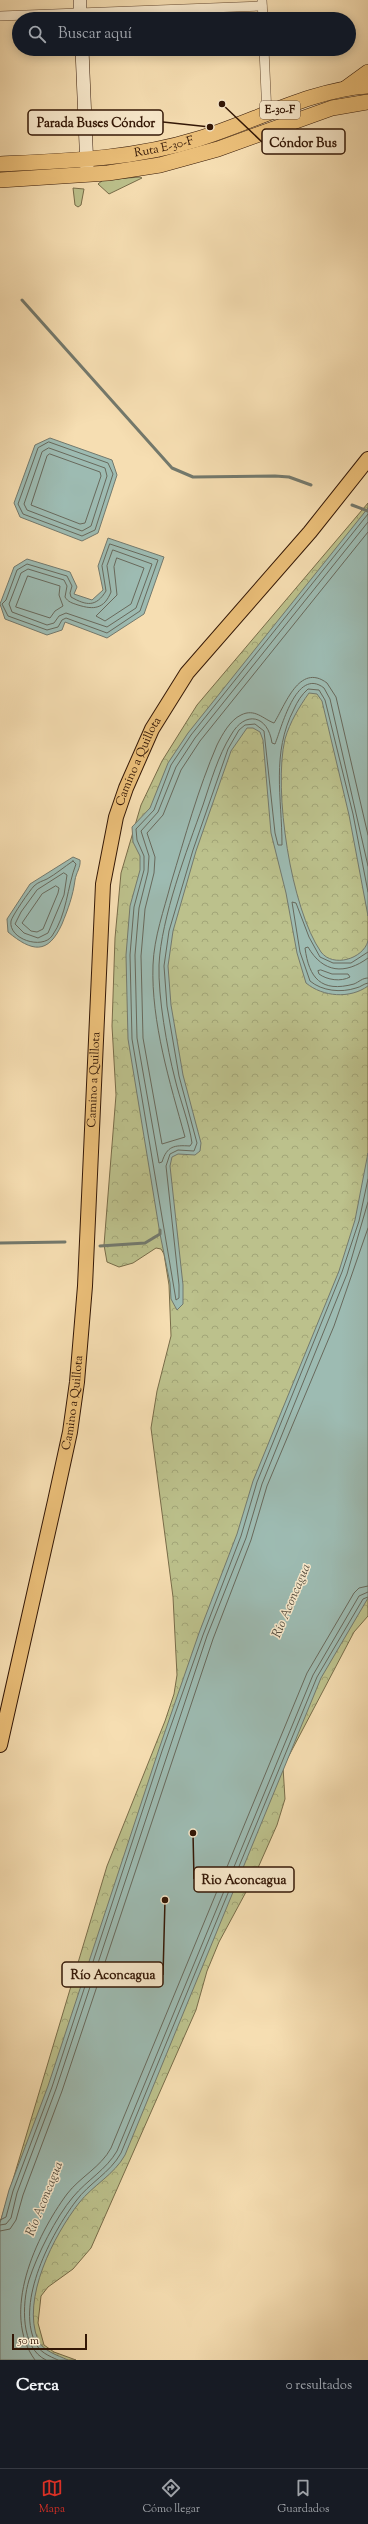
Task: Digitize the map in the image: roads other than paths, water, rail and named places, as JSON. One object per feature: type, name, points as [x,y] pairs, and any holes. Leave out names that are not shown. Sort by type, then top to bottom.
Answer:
[{"type":"highway","points":[[346,88],[368,72]]},
{"type":"highway","name":"Ruta E-30-F","points":[[0,164],[86,159],[140,153],[183,143],[267,115],[323,94],[346,88],[368,86]]},
{"type":"highway","name":"Ruta E-30-F","points":[[0,180],[87,174],[143,168],[186,159],[332,108],[368,102]]},
{"type":"highway","points":[[332,108],[368,113]]},
{"type":"main road","points":[[82,56],[87,174]]},
{"type":"main road","name":"Camino a Quillota","points":[[349,484],[368,449]]},
{"type":"main road","name":"Camino a Quillota","points":[[0,1745],[70,1432],[77,1382],[85,1286],[103,884],[116,817],[126,788],[152,729],[187,673],[349,484],[368,459]]},
{"type":"street","points":[[64,12],[262,3]]},
{"type":"street","points":[[0,16],[12,15]]},
{"type":"street","points":[[264,56],[267,115]]},
{"type":"water","points":[[50,438],[112,460],[117,475],[98,533],[82,541],[20,517],[14,503],[35,445]]},
{"type":"water","points":[[368,508],[368,916],[349,815],[322,701],[317,694],[309,693],[289,727],[285,739],[282,761],[281,788],[287,848],[293,879],[310,933],[321,952],[326,957],[333,960],[354,957],[360,953],[368,941],[368,986],[353,993],[337,995],[320,991],[306,983],[297,953],[286,893],[271,833],[263,740],[260,732],[253,728],[247,728],[231,751],[196,851],[173,931],[168,966],[171,1005],[183,1075],[201,1143],[200,1151],[195,1155],[178,1154],[172,1157],[170,1166],[183,1285],[183,1304],[177,1310],[171,1299],[170,1283],[160,1234],[128,1039],[126,955],[130,906],[140,870],[140,856],[133,842],[132,827],[150,808],[168,763],[188,733]]},
{"type":"water","points":[[108,538],[164,557],[144,614],[107,638],[65,622],[62,630],[47,635],[5,619],[0,604],[14,567],[27,559],[70,572],[77,587],[74,594],[92,600],[103,590],[98,566]]},
{"type":"water","points":[[73,857],[80,860],[79,868],[72,897],[57,934],[51,941],[39,947],[25,944],[8,932],[7,919],[30,884]]},
{"type":"water","points":[[368,1153],[368,1598],[321,1678],[125,2155],[115,2168],[79,2203],[69,2216],[43,2268],[37,2287],[34,2306],[34,2324],[38,2340],[47,2350],[68,2360],[0,2360],[0,2223],[9,2190],[48,2086],[159,1749],[199,1633],[237,1534],[253,1481],[339,1271],[355,1220]]},
{"type":"waterway","points":[[22,300],[172,468],[193,477],[275,476],[289,477],[311,485]]},
{"type":"waterway","points":[[352,505],[368,511]]},
{"type":"waterway","points":[[100,1246],[145,1243],[160,1234],[160,1230]]},
{"type":"waterway","points":[[0,1243],[65,1242]]},
{"type":"place","name":"Cóndor Bus","points":[[222,104]]},
{"type":"place","name":"Parada Buses Cóndor","points":[[210,127]]},
{"type":"place","name":"Rio Aconcagua","points":[[193,1833]]},
{"type":"place","name":"Río Aconcagua","points":[[165,1900]]}]
